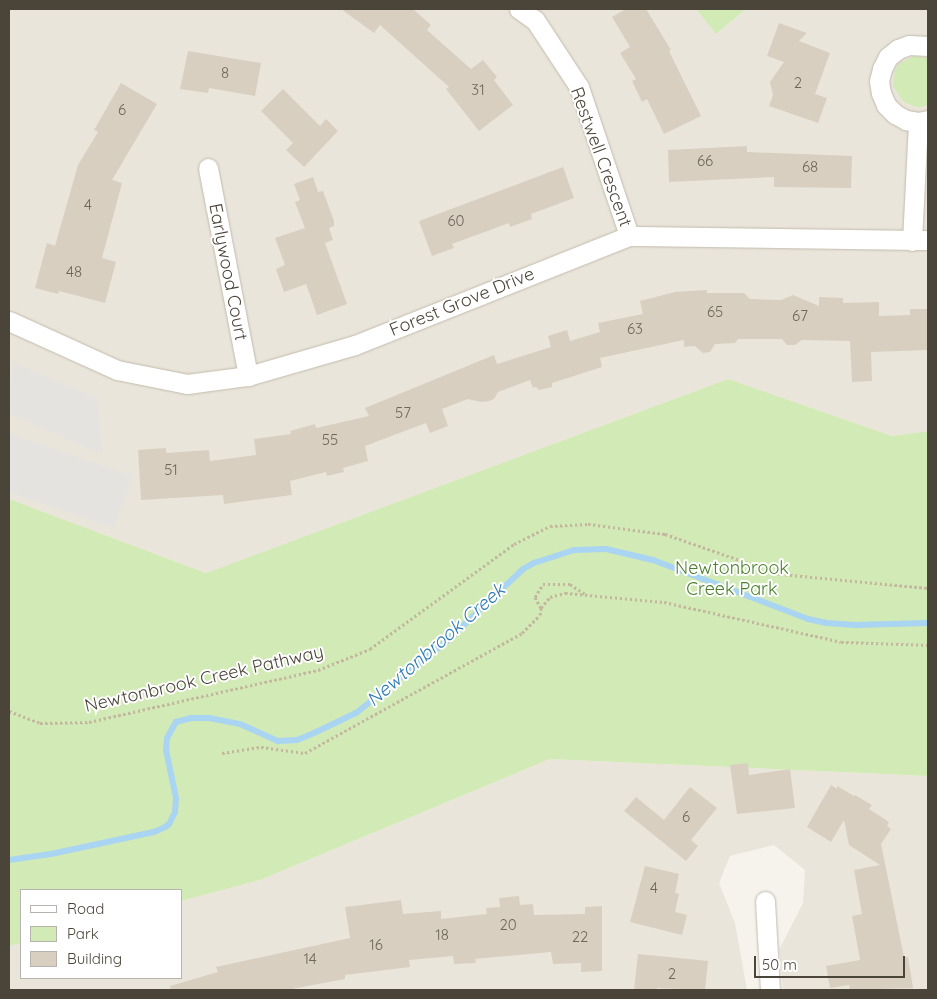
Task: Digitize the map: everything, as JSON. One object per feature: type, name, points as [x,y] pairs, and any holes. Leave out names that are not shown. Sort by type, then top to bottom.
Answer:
[{"type":"street","name":"Restwell Crescent","points":[[519,9],[535,20],[579,87],[629,236]]},
{"type":"street","points":[[920,240],[923,121],[906,120],[894,114],[886,104],[881,93],[879,81],[882,68],[888,57],[898,49],[909,45],[928,46]]},
{"type":"street","name":"Earlywood Court","points":[[208,168],[248,376]]},
{"type":"street","name":"Forest Grove Drive","points":[[9,321],[117,370],[187,384],[248,376],[355,345],[629,236],[920,240]]},
{"type":"street","points":[[765,901],[770,990]]},
{"type":"path","name":"Newtonbrook Creek Pathway","points":[[9,711],[40,723],[89,722],[318,670],[370,649],[514,544],[550,526],[588,524],[665,534],[780,574],[928,588]]},
{"type":"path","points":[[541,608],[535,597],[542,584],[570,584],[585,594]]},
{"type":"path","points":[[222,753],[261,747],[304,753],[522,633],[540,614],[541,608],[550,597],[564,593],[664,602],[841,642],[928,645]]},
{"type":"shaded area","points":[[9,9],[696,9],[716,34],[746,9],[928,9],[928,431],[892,436],[728,379],[206,573],[9,499]]},
{"type":"shaded area","points":[[13,362],[97,398],[103,455],[10,414]]},
{"type":"shaded area","points":[[9,433],[132,476],[114,528],[9,492]]},
{"type":"shaded area","points":[[550,759],[928,776],[928,990],[783,990],[779,950],[803,903],[805,870],[774,845],[730,856],[719,883],[735,923],[747,990],[9,990],[9,946],[20,943],[20,979],[182,979],[182,901],[260,880]]},
{"type":"green space","points":[[696,9],[746,9],[716,34]]},
{"type":"green space","points":[[914,56],[928,58],[928,105],[922,107],[916,107],[904,102],[893,86],[895,70],[900,63]]},
{"type":"green space","name":"Newtonbrook Creek Park","points":[[728,379],[892,436],[928,431],[928,776],[550,759],[260,880],[182,901],[182,889],[20,889],[20,943],[9,946],[9,499],[206,573]]},
{"type":"building","points":[[341,9],[413,9],[431,25],[427,30],[471,69],[483,60],[497,77],[494,80],[513,105],[479,131],[446,89],[449,87],[380,25],[374,33]]},
{"type":"building","points":[[626,9],[646,9],[671,50],[669,51],[701,116],[664,134],[647,99],[642,102],[632,81],[636,79],[620,53],[630,47],[612,17]]},
{"type":"building","points":[[779,23],[807,33],[799,41],[830,53],[815,94],[827,98],[818,123],[769,106],[773,95],[770,82],[784,62],[767,56]]},
{"type":"building","points":[[188,51],[261,63],[255,96],[209,88],[208,93],[180,89]]},
{"type":"building","points":[[121,83],[157,104],[112,180],[122,183],[102,258],[116,262],[105,303],[59,291],[58,294],[35,288],[47,243],[55,246],[78,165],[98,132],[94,130]]},
{"type":"building","points":[[283,89],[320,126],[326,119],[338,131],[304,167],[286,150],[293,143],[261,111]]},
{"type":"building","points":[[747,146],[747,152],[852,156],[851,188],[774,187],[774,177],[669,182],[668,150]]},
{"type":"building","points":[[563,167],[574,198],[531,214],[532,219],[510,227],[509,223],[452,244],[454,248],[432,256],[419,221]]},
{"type":"building","points":[[313,177],[318,192],[323,191],[334,221],[334,226],[329,228],[333,240],[325,243],[347,304],[317,315],[306,284],[284,292],[276,269],[285,265],[275,238],[305,228],[295,202],[300,200],[294,184]]},
{"type":"building","points":[[707,290],[707,293],[744,293],[750,299],[781,300],[793,295],[819,306],[819,297],[843,298],[843,303],[879,302],[879,316],[910,315],[910,309],[928,309],[928,350],[871,352],[872,381],[852,382],[850,341],[802,340],[795,345],[787,345],[782,339],[738,339],[735,343],[715,344],[710,352],[703,353],[695,346],[684,347],[684,340],[600,358],[602,367],[552,383],[552,387],[539,390],[536,387],[533,388],[530,380],[498,392],[494,399],[489,401],[481,402],[468,399],[442,409],[448,426],[430,433],[426,423],[365,446],[368,461],[343,468],[344,472],[327,476],[326,472],[290,481],[292,495],[224,504],[223,495],[141,500],[138,450],[166,448],[166,453],[209,450],[210,461],[256,455],[254,439],[291,434],[290,431],[315,424],[316,428],[369,416],[365,408],[494,355],[497,364],[551,347],[548,336],[567,330],[570,341],[600,332],[598,323],[643,314],[640,301],[675,292]]},
{"type":"building","points":[[748,763],[749,775],[790,769],[795,808],[737,814],[730,765]]},
{"type":"building","points":[[831,785],[837,789],[837,786],[872,805],[869,809],[889,822],[887,826],[891,829],[881,844],[904,957],[908,957],[913,988],[850,990],[849,985],[830,988],[826,966],[860,960],[852,916],[862,914],[854,870],[880,865],[849,845],[844,820],[831,842],[807,827]]},
{"type":"building","points":[[690,787],[717,808],[691,840],[698,846],[686,861],[624,811],[636,797],[664,820]]},
{"type":"building","points":[[645,866],[679,874],[675,893],[679,894],[675,912],[687,915],[682,935],[630,922]]},
{"type":"building","points":[[519,896],[520,905],[533,904],[534,915],[585,914],[585,907],[602,906],[602,971],[581,972],[581,963],[553,964],[551,952],[475,959],[476,963],[454,964],[453,956],[409,960],[410,967],[345,975],[345,979],[286,990],[171,990],[170,986],[218,972],[216,967],[350,938],[345,907],[401,900],[403,914],[441,911],[441,919],[487,914],[486,908],[500,907],[499,898]]},
{"type":"building","points":[[638,954],[708,961],[705,990],[657,988],[657,990],[634,990]]},
{"type":"waterway","name":"Newtonbrook Creek","points":[[9,860],[51,854],[154,832],[165,827],[169,824],[175,812],[176,798],[166,750],[167,738],[176,722],[191,718],[209,718],[240,724],[278,741],[297,740],[314,733],[356,713],[448,640],[523,569],[534,563],[574,550],[606,549],[653,560],[808,619],[827,623],[855,625],[928,623]]}]
